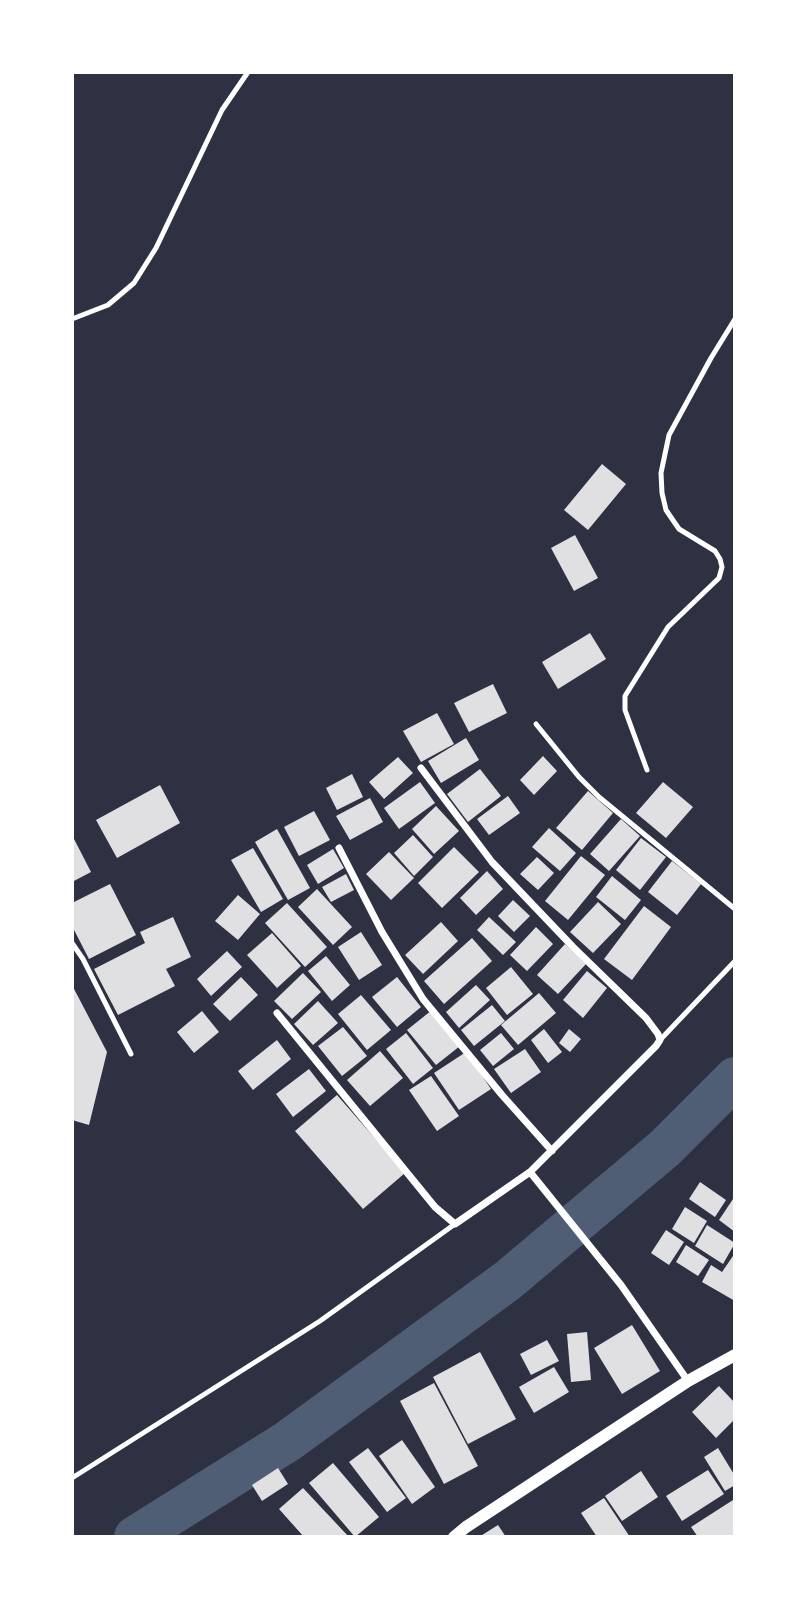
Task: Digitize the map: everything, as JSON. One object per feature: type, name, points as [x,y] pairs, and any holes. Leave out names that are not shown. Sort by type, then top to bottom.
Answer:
[{"type":"street","points":[[277,1013],[435,1207],[455,1224],[530,1172],[660,1040],[646,1018],[492,862],[421,768]]},
{"type":"street","points":[[339,848],[382,932],[423,999],[552,1151]]},
{"type":"street","points":[[530,1172],[621,1285],[688,1381]]},
{"type":"street","points":[[454,1537],[688,1381],[735,1355]]},
{"type":"lane","points":[[72,320],[108,305],[134,283],[156,248],[222,110],[248,72]]},
{"type":"lane","points":[[647,770],[625,710],[625,696],[668,627],[719,578],[722,567],[715,551],[679,529],[666,510],[661,473],[669,435],[735,319]]},
{"type":"lane","points":[[536,724],[599,797],[735,909]]},
{"type":"lane","points":[[72,943],[83,959],[131,1054]]},
{"type":"lane","points":[[660,1040],[735,961]]},
{"type":"lane","points":[[72,1478],[320,1321],[455,1224]]},
{"type":"building","points":[[602,464],[626,484],[588,530],[564,510]]},
{"type":"building","points":[[575,535],[598,578],[574,591],[551,548]]},
{"type":"building","points":[[590,633],[606,659],[558,689],[542,662]]},
{"type":"building","points":[[493,684],[507,713],[469,732],[454,703]]},
{"type":"building","points":[[437,713],[454,744],[421,762],[403,731]]},
{"type":"building","points":[[466,738],[479,760],[441,783],[428,761]]},
{"type":"building","points":[[543,756],[557,771],[534,795],[520,780]]},
{"type":"building","points":[[398,757],[413,773],[384,799],[369,782]]},
{"type":"building","points":[[480,769],[501,796],[468,822],[447,794]]},
{"type":"building","points":[[352,774],[363,797],[337,810],[326,788]]},
{"type":"building","points":[[420,782],[435,803],[399,829],[384,808]]},
{"type":"building","points":[[663,782],[693,807],[666,838],[636,813]]},
{"type":"building","points":[[160,785],[180,823],[117,858],[96,820]]},
{"type":"building","points":[[588,791],[613,813],[582,850],[556,828]]},
{"type":"building","points":[[508,796],[520,813],[489,835],[477,819]]},
{"type":"building","points":[[370,798],[383,822],[350,840],[336,816]]},
{"type":"building","points":[[436,806],[459,831],[434,854],[412,829]]},
{"type":"building","points":[[314,811],[330,840],[299,856],[284,827]]},
{"type":"building","points":[[621,819],[640,836],[609,871],[590,854]]},
{"type":"building","points":[[549,828],[576,853],[560,871],[532,847]]},
{"type":"building","points":[[277,829],[310,888],[288,900],[255,842]]},
{"type":"building","points":[[72,835],[91,872],[72,882]]},
{"type":"building","points":[[413,835],[433,857],[414,876],[394,853]]},
{"type":"building","points":[[641,838],[666,857],[640,890],[616,870]]},
{"type":"building","points":[[454,847],[479,872],[442,908],[418,883]]},
{"type":"building","points":[[253,848],[283,899],[261,912],[231,860]]},
{"type":"building","points":[[333,849],[344,868],[318,884],[307,865]]},
{"type":"building","points":[[389,852],[414,878],[391,900],[366,874]]},
{"type":"building","points":[[581,856],[605,875],[568,920],[545,901]]},
{"type":"building","points":[[537,857],[554,873],[538,890],[520,874]]},
{"type":"building","points":[[672,861],[701,884],[677,915],[648,892]]},
{"type":"building","points":[[487,871],[503,889],[476,915],[460,898]]},
{"type":"building","points":[[346,874],[354,890],[331,902],[322,887]]},
{"type":"building","points":[[612,876],[641,900],[625,920],[596,897]]},
{"type":"building","points":[[110,884],[136,935],[89,959],[72,926],[72,903]]},
{"type":"building","points":[[317,889],[352,927],[333,945],[298,907]]},
{"type":"building","points":[[238,895],[260,914],[238,940],[215,921]]},
{"type":"building","points":[[513,900],[530,916],[514,932],[498,916]]},
{"type":"building","points":[[598,902],[621,924],[593,953],[570,932]]},
{"type":"building","points":[[287,903],[327,947],[305,967],[265,923]]},
{"type":"building","points":[[644,906],[671,927],[632,980],[604,959]]},
{"type":"building","points":[[173,917],[191,957],[166,969],[175,986],[118,1015],[94,969],[145,943],[140,932]]},
{"type":"building","points":[[489,917],[516,942],[503,955],[477,930]]},
{"type":"building","points":[[441,922],[458,941],[423,974],[405,955]]},
{"type":"building","points":[[536,927],[553,944],[527,971],[510,955]]},
{"type":"building","points":[[361,932],[382,965],[359,980],[338,947]]},
{"type":"building","points":[[272,933],[301,966],[277,988],[247,955]]},
{"type":"building","points":[[472,938],[492,961],[444,1004],[424,981]]},
{"type":"building","points":[[565,944],[586,964],[558,994],[537,975]]},
{"type":"building","points":[[227,951],[242,967],[211,996],[197,979]]},
{"type":"building","points":[[326,956],[350,985],[332,1001],[308,971]]},
{"type":"building","points":[[511,967],[533,994],[507,1015],[486,988]]},
{"type":"building","points":[[587,971],[607,988],[583,1018],[563,1000]]},
{"type":"building","points":[[303,973],[321,992],[292,1019],[274,1001]]},
{"type":"building","points":[[241,977],[258,995],[230,1021],[213,1004]]},
{"type":"building","points":[[397,977],[421,1007],[397,1027],[372,997]]},
{"type":"building","points":[[72,985],[107,1052],[89,1125],[72,1120]]},
{"type":"building","points":[[476,985],[490,1000],[459,1028],[446,1012]]},
{"type":"building","points":[[539,993],[556,1013],[518,1045],[501,1025]]},
{"type":"building","points":[[361,995],[391,1030],[367,1050],[338,1014]]},
{"type":"building","points":[[318,1001],[338,1023],[313,1045],[294,1024]]},
{"type":"building","points":[[492,1005],[505,1021],[474,1046],[461,1030]]},
{"type":"building","points":[[432,1010],[460,1046],[436,1065],[407,1030]]},
{"type":"building","points":[[202,1011],[219,1032],[194,1053],[177,1032]]},
{"type":"building","points":[[343,1027],[367,1056],[342,1076],[318,1046]]},
{"type":"building","points":[[544,1029],[562,1052],[548,1063],[531,1040]]},
{"type":"building","points":[[569,1029],[581,1039],[570,1052],[559,1043]]},
{"type":"building","points":[[406,1033],[433,1068],[413,1084],[386,1049]]},
{"type":"building","points":[[501,1033],[514,1049],[493,1066],[480,1050]]},
{"type":"building","points":[[277,1040],[291,1059],[253,1090],[238,1071]]},
{"type":"building","points":[[525,1049],[541,1072],[511,1093],[494,1069]]},
{"type":"building","points":[[380,1051],[403,1078],[370,1106],[347,1080]]},
{"type":"building","points":[[466,1052],[491,1089],[459,1110],[434,1073]]},
{"type":"building","points":[[309,1069],[326,1091],[293,1117],[276,1094]]},
{"type":"building","points":[[431,1076],[459,1116],[437,1131],[409,1090]]},
{"type":"building","points":[[337,1095],[405,1173],[363,1209],[295,1131]]},
{"type":"building","points":[[700,1182],[726,1200],[715,1217],[689,1199]]},
{"type":"building","points":[[735,1196],[735,1232],[719,1220]]},
{"type":"building","points":[[685,1207],[707,1221],[694,1243],[672,1229]]},
{"type":"building","points":[[707,1225],[735,1243],[723,1264],[695,1246]]},
{"type":"building","points":[[666,1230],[684,1242],[669,1265],[651,1253]]},
{"type":"building","points":[[686,1245],[709,1260],[698,1276],[676,1262]]},
{"type":"building","points":[[735,1253],[735,1301],[702,1282],[711,1265],[722,1272]]},
{"type":"building","points":[[632,1325],[660,1371],[622,1394],[594,1348]]},
{"type":"building","points":[[587,1332],[591,1380],[571,1382],[567,1334]]},
{"type":"building","points":[[547,1340],[559,1361],[531,1375],[520,1354]]},
{"type":"building","points":[[480,1352],[516,1419],[468,1444],[433,1377]]},
{"type":"building","points":[[554,1367],[569,1392],[534,1413],[519,1387]]},
{"type":"building","points":[[434,1383],[478,1466],[444,1484],[400,1401]]},
{"type":"building","points":[[719,1386],[735,1403],[735,1419],[716,1438],[692,1412]]},
{"type":"building","points":[[402,1440],[435,1487],[412,1504],[379,1456]]},
{"type":"building","points":[[368,1448],[406,1498],[387,1512],[349,1462]]},
{"type":"building","points":[[718,1448],[735,1476],[735,1485],[725,1491],[704,1457]]},
{"type":"building","points":[[333,1463],[379,1517],[355,1537],[309,1483]]},
{"type":"building","points":[[278,1468],[288,1484],[262,1501],[252,1485]]},
{"type":"building","points":[[708,1470],[724,1494],[682,1521],[666,1496]]},
{"type":"building","points":[[641,1471],[658,1497],[622,1521],[605,1496]]},
{"type":"building","points":[[303,1488],[349,1537],[304,1537],[279,1509]]},
{"type":"building","points":[[604,1498],[630,1537],[597,1537],[581,1513]]},
{"type":"building","points":[[733,1500],[735,1537],[698,1537],[691,1527]]},
{"type":"building","points":[[498,1525],[506,1537],[479,1537]]},
{"type":"waterway","points":[[135,1537],[288,1441],[507,1281],[665,1148],[735,1078]]}]
